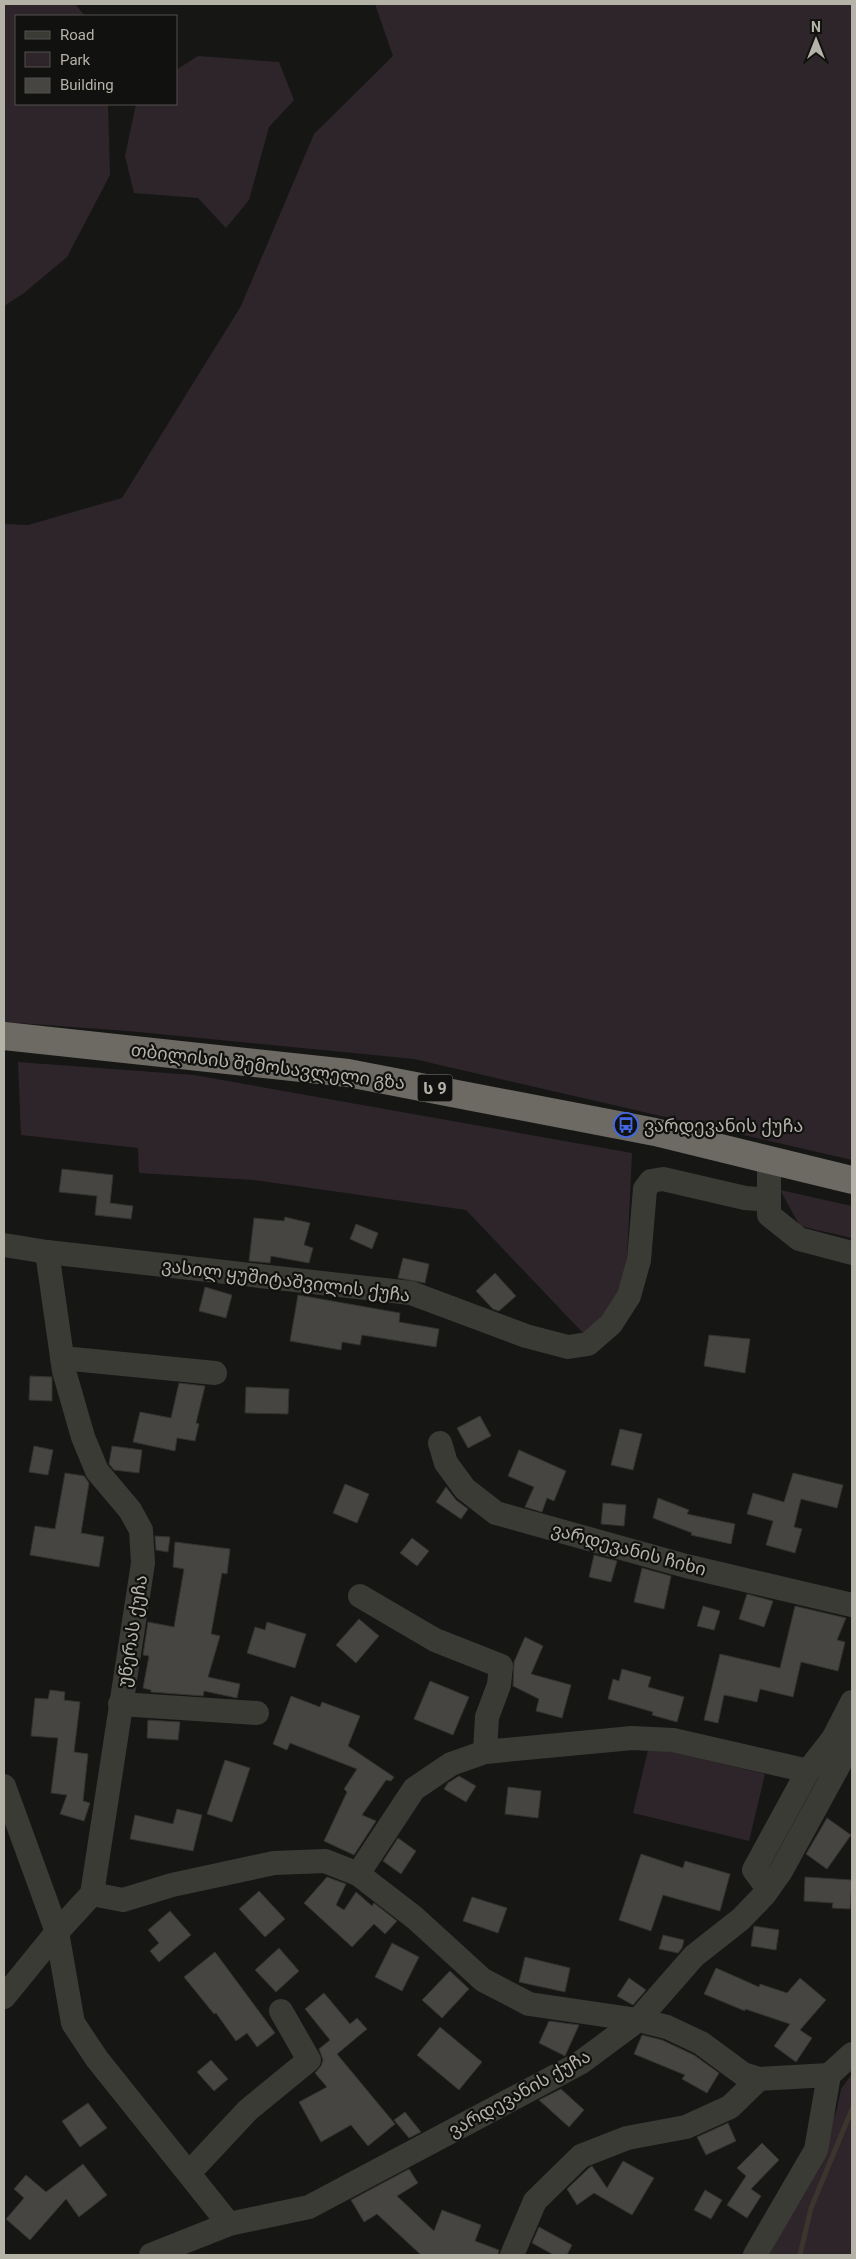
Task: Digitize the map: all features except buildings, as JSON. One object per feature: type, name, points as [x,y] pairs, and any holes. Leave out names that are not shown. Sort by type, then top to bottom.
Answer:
[{"type":"highway","name":"თბილისის შემოსავლელი გზა","points":[[4,1036],[348,1073],[655,1132],[852,1180]]},
{"type":"street","points":[[769,1160],[769,1215],[799,1239],[852,1253]]},
{"type":"street","name":"ვასილ ყუშიტაშვილის ქუჩა","points":[[4,1245],[47,1252],[411,1293],[526,1336],[568,1348],[588,1344],[611,1324],[629,1296],[639,1260],[645,1188],[651,1181],[663,1179],[745,1198],[769,1200]]},
{"type":"street","name":"უწერას ქუჩა","points":[[47,1252],[62,1358],[82,1437],[97,1472],[130,1510],[141,1530],[142,1563],[92,1894]]},
{"type":"street","points":[[62,1358],[216,1373]]},
{"type":"street","name":"ვარდევანის ჩიხი","points":[[440,1443],[446,1463],[465,1489],[496,1513],[686,1566],[852,1605]]},
{"type":"street","points":[[360,1596],[435,1640],[501,1666],[499,1685],[487,1717],[485,1752]]},
{"type":"street","points":[[768,1889],[754,1870],[808,1771],[832,1738],[852,1702]]},
{"type":"street","points":[[120,1704],[256,1713]]},
{"type":"street","points":[[358,1874],[414,1789],[451,1764],[485,1752],[632,1738],[673,1740],[808,1771]]},
{"type":"street","name":"ვარდევანის ქუჩა","points":[[151,2255],[229,2224],[309,2207],[580,2063],[638,2020],[694,1956],[741,1919],[768,1889],[781,1871],[852,1741]]},
{"type":"street","points":[[4,1786],[57,1932],[73,2023],[97,2059],[229,2224]]},
{"type":"street","points":[[4,1997],[57,1932],[92,1894],[123,1900],[172,1885],[274,1863],[326,1860],[358,1874],[415,1918],[483,1980],[529,2004],[638,2020],[667,2027],[701,2043],[743,2074],[759,2080],[829,2075]]},
{"type":"street","points":[[189,2173],[248,2110],[309,2060],[280,2011]]},
{"type":"street","points":[[755,2255],[816,2150],[829,2075],[852,2054]]},
{"type":"street","points":[[512,2255],[534,2201],[581,2156],[627,2138],[686,2127],[730,2107],[759,2080]]},
{"type":"green space","points":[[4,4],[75,4],[84,15],[15,15],[15,105],[108,105],[110,175],[67,257],[24,293],[4,306]]},
{"type":"green space","points":[[375,4],[852,4],[852,1160],[414,1059],[128,1031],[4,1022],[4,524],[28,525],[122,498],[241,306],[314,134],[393,56]]},
{"type":"green space","points":[[198,56],[279,62],[294,100],[269,127],[249,200],[226,228],[198,198],[134,193],[125,156],[136,105],[178,105],[178,69]]},
{"type":"green space","points":[[18,1062],[194,1075],[632,1153],[627,1259],[620,1295],[604,1317],[583,1333],[466,1210],[254,1180],[139,1173],[138,1148],[21,1135]]},
{"type":"green space","points":[[780,1190],[852,1206],[852,1238],[800,1226]]},
{"type":"green space","points":[[649,1746],[765,1774],[749,1841],[633,1813]]},
{"type":"green space","points":[[852,2074],[852,2255],[769,2255],[818,2163],[837,2109],[841,2089]]},
{"type":"waterway","points":[[800,2255],[811,2208],[852,2109]]},
{"type":"place","name":"ვარდევანის ქუჩა","points":[[626,1125]]}]
